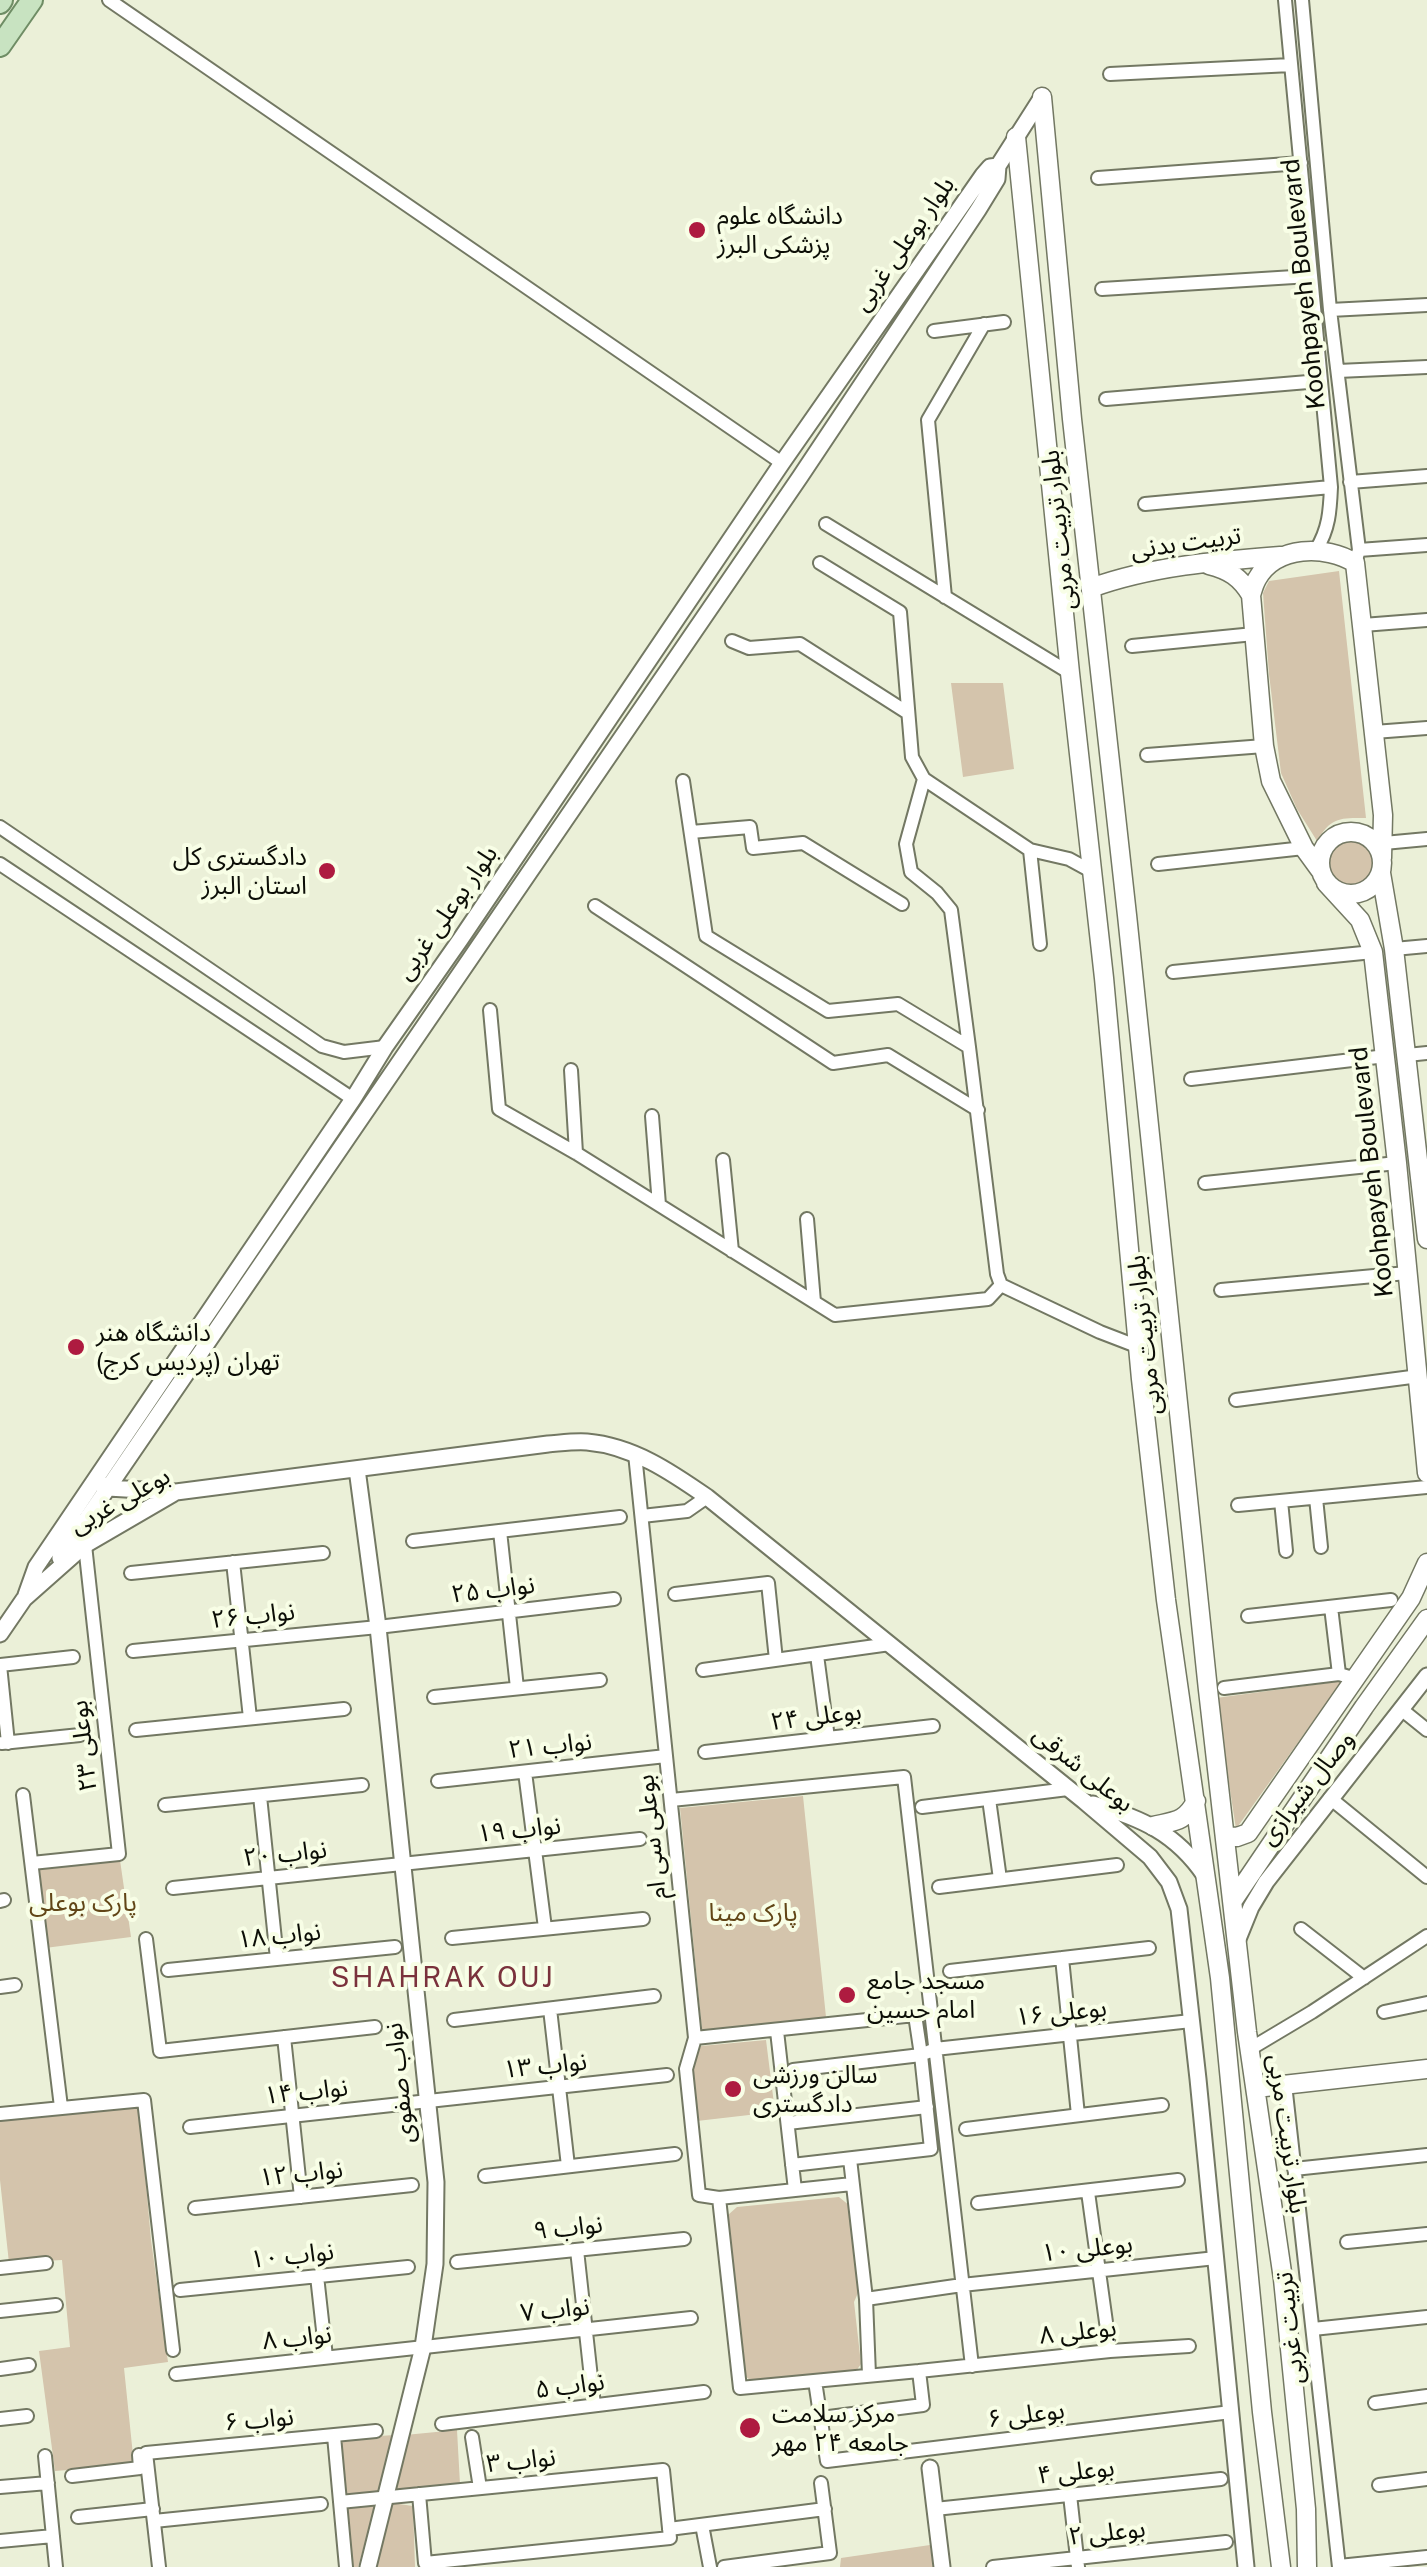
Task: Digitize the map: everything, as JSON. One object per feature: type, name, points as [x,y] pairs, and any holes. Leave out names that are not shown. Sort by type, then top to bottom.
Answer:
[{"type":"main road","points":[[0,46],[32,0]]},
{"type":"main road","name":"بلوار تربیت مربی","points":[[1042,97],[1072,419],[1208,1690],[1250,2049],[1283,2279],[1306,2508],[1307,2567]]},
{"type":"main road","name":"بلوار تربیت مربی","points":[[1016,137],[1104,978],[1138,1347],[1166,1600],[1220,1978],[1280,2567]]},
{"type":"main road","points":[[1046,423],[1072,419]]},
{"type":"main road","points":[[1250,594],[1258,576],[1273,562],[1290,555],[1316,550],[1357,557]]},
{"type":"main road","name":"تربیت بدنی","points":[[1091,588],[1124,576],[1199,563],[1290,555]]},
{"type":"main road","name":"Koohpayeh Boulevard","points":[[1357,557],[1382,858],[1422,1161],[1427,1238]]},
{"type":"main road","points":[[1199,563],[1235,575],[1250,594]]},
{"type":"main road","name":"Koohpayeh Boulevard","points":[[1250,594],[1264,746],[1272,782],[1304,848],[1360,920],[1373,952],[1427,1473]]},
{"type":"main road","points":[[1345,832],[1373,840],[1382,858],[1370,889],[1352,895],[1333,889],[1323,876],[1322,850],[1345,832]]},
{"type":"main road","points":[[1097,918],[1105,929],[1113,932],[1121,928],[1128,915]]},
{"type":"main road","points":[[1104,978],[1118,965],[1124,966],[1133,978]]},
{"type":"main road","points":[[1408,1272],[1427,1271]]},
{"type":"main road","points":[[1255,1866],[1238,1866],[1234,1850],[1238,1842],[1339,1705],[1348,1676],[1411,1598],[1427,1563]]},
{"type":"main road","points":[[1166,1600],[1182,1584],[1199,1593]]},
{"type":"main road","points":[[1234,1899],[1427,1619]]},
{"type":"main road","points":[[1339,1705],[1364,1707]]},
{"type":"main road","points":[[1339,1705],[1352,1726]]},
{"type":"main road","points":[[1153,1826],[1182,1819],[1190,1814],[1196,1801]]},
{"type":"main road","points":[[1225,1836],[1248,1833]]},
{"type":"main road","points":[[1256,2088],[1427,2069]]},
{"type":"main road","points":[[1250,2282],[1257,2305],[1268,2310],[1278,2300],[1283,2279]]},
{"type":"street","points":[[109,0],[782,463]]},
{"type":"street","name":"Koohpayeh Boulevard","points":[[1285,0],[1331,487],[1326,534],[1316,550]]},
{"type":"street","name":"Koohpayeh Boulevard","points":[[1302,0],[1357,557]]},
{"type":"street","points":[[1110,74],[1291,64]]},
{"type":"street","points":[[998,166],[1042,97]]},
{"type":"street","points":[[1098,178],[1300,163]]},
{"type":"street","name":"بلوار بوعلی غربی","points":[[24,1599],[50,1573],[102,1484],[385,1047],[782,463],[983,175],[998,166],[997,178],[978,210],[612,752],[102,1484]]},
{"type":"street","points":[[1102,289],[1310,276]]},
{"type":"street","points":[[1330,310],[1427,305]]},
{"type":"street","points":[[934,331],[1004,322]]},
{"type":"street","points":[[945,597],[928,420],[984,324]]},
{"type":"street","points":[[1338,371],[1427,368]]},
{"type":"street","points":[[1106,399],[1320,382]]},
{"type":"street","points":[[1350,482],[1427,476]]},
{"type":"street","points":[[1145,504],[1331,487]]},
{"type":"street","points":[[826,524],[1070,673]]},
{"type":"street","points":[[1357,557],[1427,545]]},
{"type":"street","points":[[820,563],[900,612],[912,757],[924,778],[1030,850],[1068,859],[1091,871]]},
{"type":"street","points":[[1364,624],[1427,620]]},
{"type":"street","points":[[1132,646],[1254,634]]},
{"type":"street","points":[[732,641],[749,648],[800,644],[908,713]]},
{"type":"street","points":[[1374,732],[1427,728]]},
{"type":"street","points":[[595,741],[612,752]]},
{"type":"street","points":[[1147,755],[1264,746]]},
{"type":"street","points":[[924,778],[906,844],[911,872],[938,892],[951,910],[1001,1285],[1138,1347]]},
{"type":"street","points":[[684,781],[706,936],[828,1011],[898,1004],[969,1047]]},
{"type":"street","points":[[691,832],[750,826],[753,848],[803,843],[902,904]]},
{"type":"street","points":[[0,827],[322,1046],[344,1052],[385,1047]]},
{"type":"street","points":[[1382,858],[1427,839]]},
{"type":"street","points":[[1158,864],[1304,848]]},
{"type":"street","points":[[1030,850],[1040,944]]},
{"type":"street","points":[[0,864],[353,1099]]},
{"type":"street","points":[[595,906],[833,1063],[888,1055],[978,1110]]},
{"type":"street","points":[[460,940],[476,950]]},
{"type":"street","points":[[1394,949],[1427,946]]},
{"type":"street","points":[[1173,972],[1373,952]]},
{"type":"street","points":[[490,1010],[499,1109],[835,1315],[988,1299],[1001,1285]]},
{"type":"street","points":[[1407,1056],[1427,1053]]},
{"type":"street","points":[[1190,1079],[1386,1056]]},
{"type":"street","points":[[570,1070],[576,1153]]},
{"type":"street","points":[[652,1116],[659,1205]]},
{"type":"street","points":[[723,1160],[732,1251]]},
{"type":"street","points":[[1205,1182],[1397,1163]]},
{"type":"street","points":[[807,1219],[814,1302]]},
{"type":"street","points":[[1221,1290],[1408,1272]]},
{"type":"street","points":[[1236,1400],[1419,1376]]},
{"type":"street","name":"بوعلی شرقی","points":[[358,1468],[548,1444],[589,1442],[636,1454],[707,1497],[1150,1857],[1169,1882],[1178,1910],[1246,2567]]},
{"type":"street","name":"بوعلی سی ام","points":[[636,1454],[695,2038],[686,2069],[699,2195],[718,2198]]},
{"type":"street","name":"بوعلی غربی","points":[[0,1634],[24,1599],[84,1545],[176,1492],[358,1468]]},
{"type":"street","name":"نواب صفوی","points":[[358,1468],[436,2182],[435,2264],[422,2347],[368,2567]]},
{"type":"street","points":[[102,1484],[176,1492]]},
{"type":"street","points":[[1238,1506],[1427,1487]]},
{"type":"street","points":[[642,1516],[687,1511],[707,1497]]},
{"type":"street","points":[[1316,1498],[1321,1547]]},
{"type":"street","points":[[1281,1502],[1286,1551]]},
{"type":"street","points":[[413,1541],[620,1518]]},
{"type":"street","points":[[500,1531],[517,1688]]},
{"type":"street","name":"بوعلی ۲۳","points":[[32,1863],[119,1854],[84,1545]]},
{"type":"street","points":[[131,1573],[323,1554]]},
{"type":"street","points":[[233,1562],[250,1718]]},
{"type":"street","points":[[675,1594],[768,1583],[776,1660]]},
{"type":"street","name":"نواب ۲۵","points":[[378,1627],[614,1599]]},
{"type":"street","points":[[1248,1616],[1391,1600]]},
{"type":"street","points":[[1224,1688],[1348,1676],[1331,1607]]},
{"type":"street","name":"نواب ۲۶","points":[[134,1651],[378,1627]]},
{"type":"street","points":[[703,1670],[890,1644]]},
{"type":"street","points":[[817,1655],[828,1738]]},
{"type":"street","points":[[73,1657],[0,1665],[4,1743],[80,1736]]},
{"type":"street","name":"وصال شیرازی","points":[[1238,1939],[1250,1906],[1266,1882],[1427,1676]]},
{"type":"street","points":[[434,1697],[600,1680]]},
{"type":"street","points":[[136,1730],[344,1709]]},
{"type":"street","points":[[1400,1710],[1427,1730]]},
{"type":"street","name":"بوعلی ۲۴","points":[[705,1752],[933,1726]]},
{"type":"street","name":"نواب ۲۱","points":[[438,1781],[666,1756]]},
{"type":"street","points":[[526,1772],[545,1928]]},
{"type":"street","points":[[671,1800],[904,1777],[972,2366]]},
{"type":"street","points":[[165,1806],[362,1786]]},
{"type":"street","points":[[922,1807],[1068,1789]]},
{"type":"street","points":[[24,1795],[61,2108]]},
{"type":"street","points":[[260,1796],[277,1959]]},
{"type":"street","points":[[989,1798],[1000,1880]]},
{"type":"street","points":[[1330,1798],[1427,1877]]},
{"type":"street","points":[[1084,1802],[1131,1815],[1153,1826],[1189,1852],[1207,1879]]},
{"type":"street","name":"نواب ۱۹","points":[[402,1864],[640,1840]]},
{"type":"street","name":"نواب ۲۰","points":[[173,1888],[402,1864]]},
{"type":"street","points":[[940,1887],[1116,1865]]},
{"type":"street","points":[[452,1938],[642,1918]]},
{"type":"street","points":[[1300,1928],[1364,1978]]},
{"type":"street","points":[[1250,2049],[1427,1936]]},
{"type":"street","points":[[146,1939],[160,2052],[374,2028]]},
{"type":"street","name":"نواب ۱۸","points":[[168,1970],[394,1948]]},
{"type":"street","points":[[950,1971],[1149,1948]]},
{"type":"street","points":[[1062,1958],[1078,2115]]},
{"type":"street","points":[[454,2020],[654,1996]]},
{"type":"street","points":[[1384,2012],[1427,2003]]},
{"type":"street","points":[[550,2008],[568,2166]]},
{"type":"street","points":[[695,2038],[915,2015],[931,2149],[792,2165]]},
{"type":"street","name":"بوعلی ۱۶","points":[[793,2070],[1192,2021]]},
{"type":"street","points":[[777,2031],[796,2190]]},
{"type":"street","points":[[284,2037],[301,2197]]},
{"type":"street","name":"نواب ۱۳","points":[[427,2102],[667,2075]]},
{"type":"street","name":"تربیت غربی","points":[[1285,2084],[1339,2566]]},
{"type":"street","points":[[0,2114],[144,2100],[173,2350]]},
{"type":"street","name":"نواب ۱۴","points":[[190,2127],[427,2102]]},
{"type":"street","points":[[966,2129],[1162,2105]]},
{"type":"street","points":[[788,2123],[927,2108]]},
{"type":"street","points":[[485,2176],[675,2154]]},
{"type":"street","points":[[1294,2169],[1427,2155]]},
{"type":"street","points":[[850,2159],[866,2299],[869,2375]]},
{"type":"street","points":[[978,2203],[1178,2180]]},
{"type":"street","points":[[718,2198],[852,2184]]},
{"type":"street","name":"نواب ۱۲","points":[[194,2208],[412,2185]]},
{"type":"street","points":[[1088,2192],[1110,2351]]},
{"type":"street","name":"بوعلی ۸","points":[[718,2198],[740,2388],[1189,2346]]},
{"type":"street","points":[[1347,2242],[1427,2234]]},
{"type":"street","name":"نواب ۹","points":[[457,2262],[684,2239]]},
{"type":"street","points":[[577,2250],[594,2405]]},
{"type":"street","name":"بوعلی ۱۰","points":[[866,2299],[1216,2258]]},
{"type":"street","points":[[0,2268],[46,2263]]},
{"type":"street","name":"نواب ۱۰","points":[[180,2290],[408,2267]]},
{"type":"street","points":[[318,2276],[326,2358]]},
{"type":"street","points":[[0,2311],[56,2305]]},
{"type":"street","points":[[1313,2330],[1427,2317]]},
{"type":"street","name":"نواب ۷","points":[[422,2347],[691,2318]]},
{"type":"street","name":"نواب ۸","points":[[176,2374],[422,2347]]},
{"type":"street","points":[[0,2369],[29,2365]]},
{"type":"street","points":[[815,2380],[820,2418],[923,2405],[919,2371]]},
{"type":"street","name":"نواب ۵","points":[[442,2424],[704,2392]]},
{"type":"street","points":[[1375,2403],[1427,2396]]},
{"type":"street","name":"بوعلی ۶","points":[[820,2418],[827,2462],[1232,2412]]},
{"type":"street","points":[[0,2420],[27,2416]]},
{"type":"street","name":"نواب ۶","points":[[146,2452],[376,2432]]},
{"type":"street","points":[[334,2436],[346,2567]]},
{"type":"street","points":[[472,2438],[480,2488]]},
{"type":"street","points":[[72,2476],[140,2468],[138,2455],[146,2452],[159,2567]]},
{"type":"street","points":[[45,2456],[56,2567]]},
{"type":"street","points":[[930,2468],[942,2567]]},
{"type":"street","name":"نواب ۳","points":[[340,2502],[663,2470],[669,2534]]},
{"type":"street","name":"بوعلی ۴","points":[[935,2510],[1221,2479]]},
{"type":"street","points":[[1379,2485],[1427,2479]]},
{"type":"street","points":[[0,2487],[48,2483]]},
{"type":"street","points":[[724,2567],[830,2553],[822,2484]]},
{"type":"street","points":[[419,2494],[425,2563],[669,2534],[702,2525],[824,2509]]},
{"type":"street","points":[[1070,2495],[1078,2563]]},
{"type":"street","points":[[78,2517],[321,2504]]},
{"type":"street","points":[[702,2525],[710,2567]]},
{"type":"street","points":[[0,2541],[53,2536]]},
{"type":"street","name":"بوعلی ۲","points":[[992,2567],[1078,2563],[1226,2542]]},
{"type":"street","points":[[1339,2566],[1427,2557]]},
{"type":"green space","points":[[1339,571],[1366,818],[1337,820],[1317,841],[1281,773],[1263,593],[1269,581]]},
{"type":"green space","points":[[951,683],[1003,683],[1014,769],[963,777]]},
{"type":"green space","points":[[1351,838],[1368,845],[1375,862],[1368,879],[1351,886],[1334,879],[1327,862],[1334,845]]},
{"type":"green space","points":[[1342,1681],[1236,1829],[1216,1698]]},
{"type":"green space","name":"پارک مینا","points":[[803,1796],[826,2017],[702,2030],[680,1808]]},
{"type":"green space","name":"پارک بوعلی","points":[[120,1860],[131,1937],[45,1948],[37,1869]]},
{"type":"green space","name":"سالن ورزشی دادگستری","points":[[766,2040],[775,2112],[697,2121],[692,2067],[701,2046]]},
{"type":"green space","points":[[139,2106],[151,2240],[168,2362],[124,2368],[134,2465],[55,2471],[39,2351],[70,2347],[62,2260],[9,2263],[0,2180],[0,2120]]},
{"type":"green space","points":[[839,2197],[850,2206],[861,2286],[854,2302],[861,2364],[856,2371],[754,2383],[745,2376],[728,2215],[737,2207]]},
{"type":"green space","points":[[457,2430],[460,2484],[390,2492],[405,2435]]},
{"type":"green space","points":[[394,2435],[379,2492],[344,2496],[337,2439]]},
{"type":"green space","points":[[376,2503],[358,2567],[352,2567],[345,2506]]},
{"type":"green space","points":[[392,2503],[413,2506],[415,2567],[377,2567]]},
{"type":"green space","points":[[930,2545],[933,2567],[840,2567],[841,2558]]},
{"type":"place","name":"دانشگاه علوم پزشکی البرز","points":[[697,230]]},
{"type":"place","name":"دادگستری کل استان البرز","points":[[327,871]]},
{"type":"place","name":"دانشگاه هنر تهران (پردیس کرج)","points":[[76,1347]]},
{"type":"place","name":"مسجد جامع امام حسین","points":[[847,1995]]},
{"type":"place","name":"سالن ورزشی دادگستری","points":[[733,2089]]},
{"type":"place","name":"مرکز سلامت جامعه ۲۴ مهر","points":[[750,2428]]},
{"type":"district","name":"SHAHRAK OUJ","points":[[443,1978]]}]
